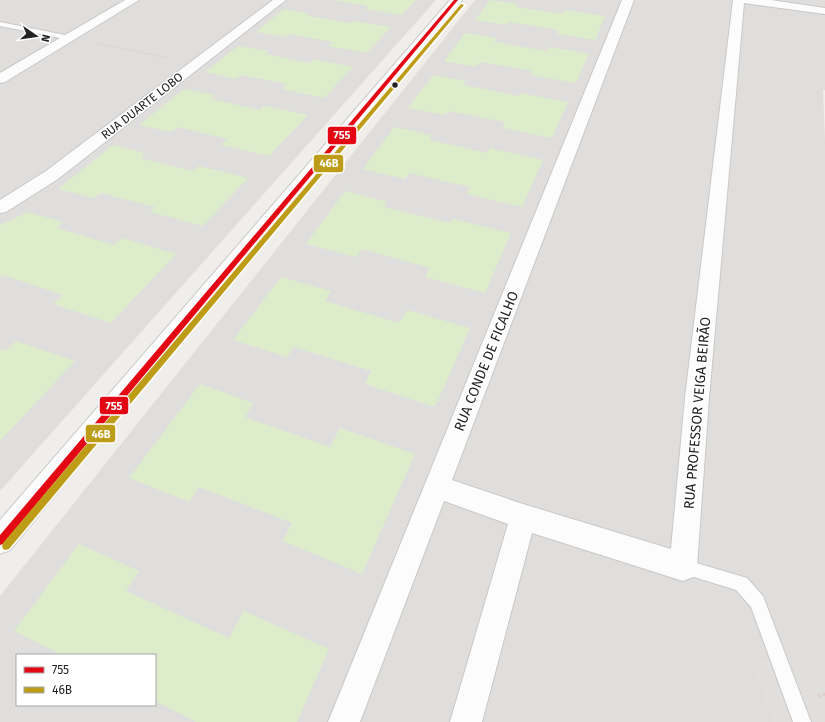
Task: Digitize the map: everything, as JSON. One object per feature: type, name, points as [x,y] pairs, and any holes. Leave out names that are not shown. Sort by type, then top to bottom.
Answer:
[{"type":"street","points":[[0,79],[133,0]]},
{"type":"street","name":"RUA DUARTE LOBO","points":[[0,208],[52,175],[280,0]]},
{"type":"street","points":[[0,541],[456,0]]},
{"type":"street","name":"RUA CONDE DE FICALHO","points":[[344,722],[628,0]]},
{"type":"street","name":"RUA PROFESSOR VEIGA BEIRÃO","points":[[683,566],[697,398],[739,0]]},
{"type":"street","points":[[747,0],[825,11]]},
{"type":"street","points":[[436,486],[523,517],[683,566]]},
{"type":"street","points":[[466,722],[523,517]]},
{"type":"lane","points":[[0,24],[70,38]]},
{"type":"lane","points":[[683,566],[741,584],[757,602],[802,722]]},
{"type":"path","points":[[127,49],[198,64]]},
{"type":"shaded area","points":[[0,0],[436,0],[0,491]]},
{"type":"shaded area","points":[[285,0],[290,0],[62,179],[0,218],[0,212]]},
{"type":"shaded area","points":[[475,0],[825,0],[825,90],[823,90],[825,141],[825,656],[754,663],[775,722],[0,722],[0,596]]},
{"type":"shaded area","points":[[825,656],[825,722],[775,722],[754,663]]},
{"type":"green space","points":[[333,0],[416,0],[402,15],[365,9],[368,6]]},
{"type":"green space","points":[[490,0],[518,4],[516,7],[562,14],[564,10],[605,16],[595,40],[557,34],[558,30],[509,22],[506,25],[475,20]]},
{"type":"green space","points":[[284,9],[310,14],[308,16],[349,23],[353,21],[391,27],[367,53],[328,46],[332,42],[289,34],[285,37],[256,32]]},
{"type":"green space","points":[[465,33],[496,38],[494,42],[547,51],[549,47],[589,54],[576,83],[530,75],[532,71],[480,62],[476,67],[444,61]]},
{"type":"green space","points":[[238,46],[268,51],[265,54],[309,63],[313,59],[353,67],[324,98],[282,89],[287,84],[241,75],[236,79],[205,72]]},
{"type":"green space","points":[[433,75],[466,81],[464,85],[518,96],[520,93],[568,102],[552,138],[503,128],[505,122],[448,111],[445,115],[408,108]]},
{"type":"green space","points":[[184,89],[215,95],[211,99],[260,110],[264,106],[308,115],[269,156],[221,145],[227,139],[178,127],[171,132],[139,125]]},
{"type":"green space","points":[[394,127],[432,135],[429,140],[488,153],[490,148],[543,160],[522,207],[467,194],[470,187],[409,173],[405,179],[363,169]]},
{"type":"green space","points":[[113,145],[145,153],[140,158],[193,171],[199,166],[248,178],[203,226],[150,212],[155,207],[101,193],[94,198],[58,189]]},
{"type":"green space","points":[[345,191],[387,202],[384,207],[450,223],[453,219],[511,233],[485,293],[425,277],[430,268],[362,249],[356,257],[306,244]]},
{"type":"green space","points":[[28,212],[63,222],[57,228],[114,245],[122,238],[176,254],[111,323],[53,304],[63,295],[3,275],[0,278],[0,225]]},
{"type":"green space","points":[[281,277],[331,291],[325,301],[399,323],[407,310],[470,328],[435,407],[365,384],[371,371],[294,347],[287,357],[233,340]]},
{"type":"green space","points":[[16,341],[75,361],[0,441],[0,349],[5,351]]},
{"type":"green space","points":[[200,384],[253,403],[245,417],[330,447],[340,428],[415,454],[362,574],[283,541],[292,523],[199,487],[189,502],[129,478]]},
{"type":"green space","points":[[79,544],[139,571],[126,591],[229,638],[244,611],[329,649],[297,722],[196,722],[156,702],[156,654],[60,654],[14,631]]},
{"type":"transit line","name":"755","points":[[0,541],[456,0]]},
{"type":"transit line","name":"46B","points":[[6,546],[462,5]]}]
